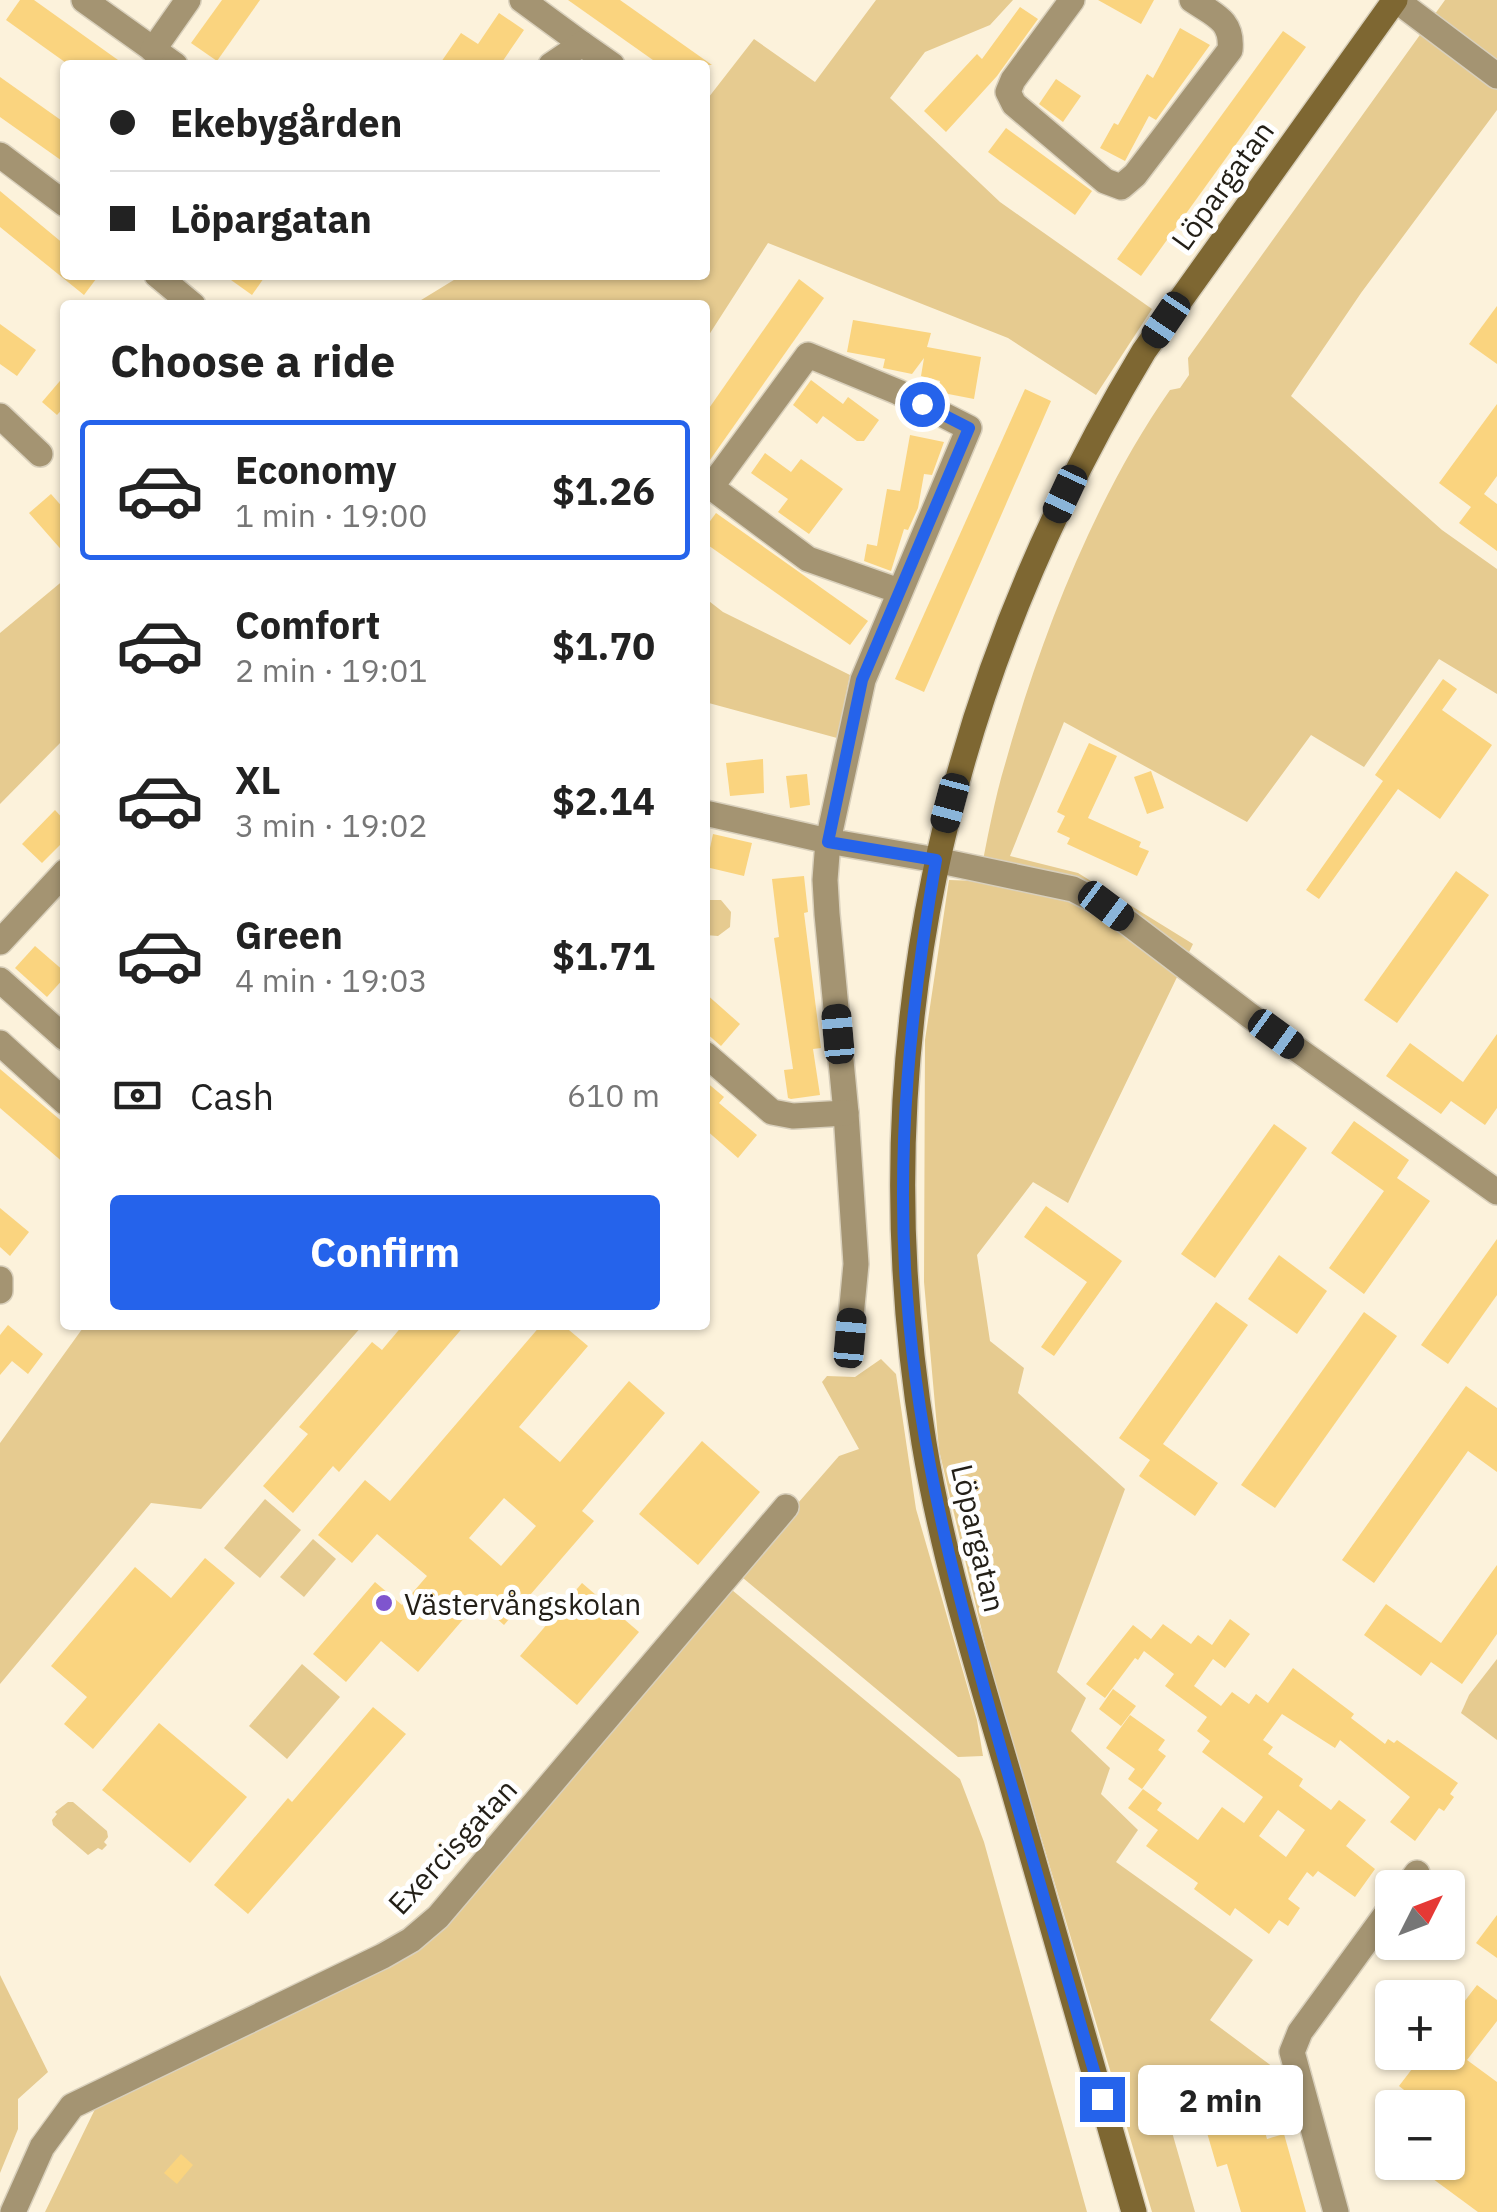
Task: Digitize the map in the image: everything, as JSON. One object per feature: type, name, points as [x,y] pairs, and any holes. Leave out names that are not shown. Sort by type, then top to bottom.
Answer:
[{"type":"street","points":[[84,0],[168,60]]},
{"type":"street","points":[[153,50],[188,0]]},
{"type":"street","points":[[522,0],[605,60]]},
{"type":"street","points":[[1072,0],[1008,92],[1014,104],[1105,181],[1121,187],[1135,175],[1230,50],[1232,34],[1224,23],[1192,0]]},
{"type":"street","name":"Löpargatan","points":[[1134,2212],[964,1623],[924,1444],[904,1247],[906,1089],[919,958],[936,860],[958,773],[987,679],[1029,570],[1087,450],[1166,320],[1396,0],[1497,76]]},
{"type":"street","points":[[558,60],[582,44]]},
{"type":"street","points":[[0,156],[60,200]]},
{"type":"street","points":[[163,280],[187,300]]},
{"type":"street","points":[[850,1338],[856,1264],[827,914],[828,842],[862,680],[969,428],[898,392],[808,355],[711,487],[808,559],[899,591]]},
{"type":"street","points":[[0,416],[40,454]]},
{"type":"street","points":[[710,814],[828,842],[1074,888],[1106,906],[1249,1015],[1497,1192]]},
{"type":"street","points":[[0,942],[60,877]]},
{"type":"street","points":[[0,980],[60,1034]]},
{"type":"street","points":[[0,1043],[60,1097]]},
{"type":"street","points":[[710,1058],[772,1112],[793,1116],[846,1113]]},
{"type":"street","points":[[0,1280],[0,1291]]},
{"type":"street","name":"Exercisgatan","points":[[13,2212],[42,2147],[72,2106],[383,1956],[411,1940],[438,1917],[786,1506]]},
{"type":"street","points":[[1336,2212],[1292,2052],[1300,2032],[1375,1929]]},
{"type":"shaded area","points":[[876,0],[1013,0],[990,25],[925,52],[890,98],[1000,202],[1152,309],[1096,395],[1008,338],[768,243],[710,333],[710,300],[421,300],[454,280],[710,280],[710,96],[754,39],[815,82]]},
{"type":"shaded area","points":[[1445,0],[1497,0],[1497,110],[1361,293],[1291,396],[1442,530],[1497,569],[1497,694],[1439,659],[1364,767],[1311,735],[1247,822],[1064,722],[1010,856],[1078,873],[1193,944],[1068,1203],[1033,1182],[977,1255],[990,1341],[1024,1368],[1018,1393],[1125,1489],[1057,1672],[1086,1698],[1071,1731],[1110,1768],[1101,1794],[1138,1830],[1116,1862],[1253,1960],[1210,2020],[1273,2067],[1161,2094],[1195,2212],[1152,2212],[989,1661],[939,1450],[924,1282],[925,1040],[949,880],[979,881],[998,791],[1020,714],[1053,617],[1094,521],[1170,390],[1180,388],[1189,375],[1188,358]]},
{"type":"shaded area","points":[[60,583],[60,743],[0,804],[0,633]]},
{"type":"shaded area","points":[[710,602],[850,675],[837,738],[710,703]]},
{"type":"shaded area","points":[[710,900],[721,900],[731,912],[730,927],[718,936],[710,935]]},
{"type":"shaded area","points":[[81,1330],[359,1330],[201,1509],[151,1503],[0,1684],[0,1443]]},
{"type":"shaded area","points":[[881,1359],[896,1374],[916,1509],[977,1720],[983,1756],[958,1757],[737,1573],[839,1456],[859,1449],[822,1382],[827,1376],[855,1377]]},
{"type":"shaded area","points":[[265,1499],[301,1530],[260,1578],[224,1548]]},
{"type":"shaded area","points":[[313,1539],[336,1559],[304,1597],[280,1577]]},
{"type":"shaded area","points":[[732,1590],[960,1779],[984,1842],[1087,2212],[45,2212],[97,2105],[432,1938]]},
{"type":"shaded area","points":[[1497,1659],[1497,1740],[1461,1713],[1469,1695]]},
{"type":"shaded area","points":[[302,1664],[340,1697],[287,1759],[249,1726]]},
{"type":"shaded area","points":[[68,1802],[107,1831],[107,1845],[102,1850],[98,1848],[88,1855],[53,1825],[55,1812]]},
{"type":"shaded area","points":[[0,1975],[48,2072],[18,2099],[18,2129],[0,2173]]},
{"type":"building","points":[[20,0],[34,0],[118,60],[62,60],[6,20]]},
{"type":"building","points":[[222,0],[260,0],[218,60],[191,43]]},
{"type":"building","points":[[568,0],[620,0],[705,60],[653,60]]},
{"type":"building","points":[[1098,0],[1154,0],[1141,24]]},
{"type":"building","points":[[1020,7],[1038,19],[997,76],[946,132],[924,111],[977,54],[982,59]]},
{"type":"building","points":[[499,13],[524,30],[503,60],[442,60],[461,33],[478,44]]},
{"type":"building","points":[[1180,28],[1210,45],[1156,120],[1149,116],[1125,161],[1100,148],[1147,74],[1153,78]]},
{"type":"building","points":[[1283,31],[1306,47],[1141,276],[1117,259]]},
{"type":"building","points":[[0,77],[60,119],[60,159],[0,117]]},
{"type":"building","points":[[1056,79],[1081,96],[1063,122],[1039,104]]},
{"type":"building","points":[[1006,128],[1092,191],[1075,215],[988,152]]},
{"type":"building","points":[[0,191],[60,241],[60,276],[0,227]]},
{"type":"building","points":[[799,279],[824,298],[710,460],[710,407]]},
{"type":"building","points":[[65,280],[95,280],[84,295]]},
{"type":"building","points":[[231,280],[262,280],[252,295]]},
{"type":"building","points":[[1497,306],[1497,364],[1469,344]]},
{"type":"building","points":[[853,320],[931,333],[927,347],[981,357],[974,399],[938,392],[940,381],[921,376],[924,358],[912,374],[883,368],[885,359],[847,352]]},
{"type":"building","points":[[0,324],[36,350],[17,376],[0,364]]},
{"type":"building","points":[[811,380],[843,404],[848,397],[879,420],[864,441],[857,441],[823,416],[817,424],[793,405]]},
{"type":"building","points":[[60,381],[60,412],[57,415],[42,402]]},
{"type":"building","points":[[1025,389],[1051,401],[924,692],[895,679]]},
{"type":"building","points":[[1497,404],[1497,476],[1484,494],[1497,504],[1497,551],[1459,523],[1471,507],[1439,483]]},
{"type":"building","points":[[910,435],[944,442],[932,475],[924,474],[918,508],[908,530],[904,529],[891,571],[864,561],[867,544],[877,546],[887,489],[900,491]]},
{"type":"building","points":[[765,453],[791,472],[801,459],[843,489],[809,534],[778,512],[788,499],[751,473]]},
{"type":"building","points":[[51,494],[60,504],[60,548],[29,513]]},
{"type":"building","points":[[716,513],[868,621],[850,645],[710,547],[710,521]]},
{"type":"building","points":[[1443,679],[1457,689],[1442,710],[1492,745],[1440,819],[1398,789],[1319,899],[1306,890],[1383,781],[1375,775]]},
{"type":"building","points":[[1089,743],[1117,756],[1088,818],[1141,842],[1139,847],[1149,851],[1137,876],[1067,844],[1070,838],[1057,832],[1065,816],[1057,812]]},
{"type":"building","points":[[763,759],[764,793],[730,796],[726,763]]},
{"type":"building","points":[[1151,771],[1164,808],[1147,814],[1134,777]]},
{"type":"building","points":[[807,774],[810,805],[790,808],[786,776]]},
{"type":"building","points":[[55,810],[60,816],[60,845],[42,863],[22,844]]},
{"type":"building","points":[[713,834],[752,843],[744,876],[710,868]]},
{"type":"building","points":[[1456,871],[1489,895],[1397,1023],[1364,1000]]},
{"type":"building","points":[[804,876],[808,912],[804,913],[821,1048],[813,1049],[820,1095],[791,1099],[784,1070],[793,1069],[774,938],[779,937],[772,879]]},
{"type":"building","points":[[35,946],[60,968],[60,983],[47,997],[15,968]]},
{"type":"building","points":[[710,997],[740,1024],[721,1046],[710,1036]]},
{"type":"building","points":[[1497,1034],[1497,1108],[1485,1125],[1451,1101],[1441,1114],[1386,1076],[1410,1043],[1463,1082]]},
{"type":"building","points":[[0,1069],[60,1120],[60,1160],[0,1108]]},
{"type":"building","points":[[710,1085],[724,1097],[719,1103],[757,1135],[738,1158],[710,1133]]},
{"type":"building","points":[[1354,1121],[1409,1160],[1397,1178],[1430,1201],[1364,1294],[1329,1268],[1384,1191],[1331,1153]]},
{"type":"building","points":[[1274,1124],[1307,1148],[1215,1278],[1181,1254]]},
{"type":"building","points":[[1046,1206],[1122,1261],[1054,1356],[1041,1347],[1087,1282],[1024,1237]]},
{"type":"building","points":[[0,1208],[29,1232],[10,1256],[0,1247]]},
{"type":"building","points":[[1497,1239],[1497,1295],[1448,1364],[1421,1345]]},
{"type":"building","points":[[1279,1255],[1327,1291],[1297,1334],[1248,1299]]},
{"type":"building","points":[[1216,1302],[1248,1325],[1163,1444],[1218,1483],[1195,1516],[1139,1476],[1150,1460],[1119,1438]]},
{"type":"building","points":[[1364,1312],[1397,1336],[1275,1508],[1241,1485]]},
{"type":"building","points":[[8,1325],[43,1354],[28,1374],[12,1361],[0,1375],[0,1335]]},
{"type":"building","points":[[399,1330],[461,1330],[339,1472],[333,1466],[293,1513],[263,1486],[308,1434],[299,1427],[372,1342],[382,1350]]},
{"type":"building","points":[[537,1330],[569,1330],[588,1346],[519,1427],[560,1462],[629,1381],[665,1413],[582,1511],[594,1521],[504,1625],[478,1602],[418,1672],[381,1641],[346,1682],[313,1654],[375,1582],[402,1605],[427,1576],[377,1534],[352,1563],[318,1535],[365,1480],[390,1501]],"holes":[[[504,1498],[536,1526],[501,1566],[469,1538]]]},
{"type":"building","points":[[1466,1386],[1497,1408],[1497,1472],[1468,1451],[1374,1583],[1342,1560]]},
{"type":"building","points":[[702,1441],[760,1492],[698,1565],[639,1514]]},
{"type":"building","points":[[205,1558],[235,1583],[93,1749],[64,1724],[87,1697],[51,1666],[135,1567],[171,1598]]},
{"type":"building","points":[[1497,1565],[1497,1634],[1462,1684],[1431,1662],[1421,1676],[1364,1635],[1386,1604],[1441,1643]]},
{"type":"building","points":[[582,1583],[639,1632],[577,1705],[520,1656]]},
{"type":"building","points":[[1230,1619],[1250,1634],[1225,1668],[1213,1659],[1194,1686],[1221,1706],[1232,1692],[1249,1704],[1256,1694],[1268,1703],[1293,1668],[1354,1714],[1351,1718],[1385,1744],[1388,1739],[1394,1743],[1397,1740],[1458,1783],[1444,1811],[1439,1808],[1415,1841],[1390,1822],[1410,1797],[1340,1740],[1335,1748],[1282,1714],[1263,1740],[1273,1747],[1268,1754],[1303,1779],[1299,1786],[1331,1810],[1339,1800],[1366,1820],[1346,1846],[1375,1869],[1355,1897],[1318,1871],[1313,1877],[1307,1872],[1288,1899],[1300,1908],[1288,1926],[1279,1920],[1269,1934],[1235,1908],[1230,1916],[1194,1889],[1198,1883],[1146,1846],[1158,1830],[1128,1808],[1143,1789],[1162,1803],[1157,1810],[1198,1840],[1222,1807],[1244,1823],[1263,1797],[1202,1752],[1210,1741],[1197,1731],[1207,1717],[1165,1686],[1174,1674],[1144,1651],[1105,1698],[1086,1684],[1133,1625],[1151,1639],[1163,1624],[1191,1644],[1198,1635],[1212,1645]],"holes":[[[1278,1810],[1305,1830],[1286,1857],[1259,1836]]]},
{"type":"building","points":[[1113,1689],[1136,1706],[1121,1726],[1099,1709]]},
{"type":"building","points":[[373,1707],[406,1734],[248,1914],[214,1885]]},
{"type":"building","points":[[1130,1715],[1165,1740],[1158,1750],[1166,1756],[1142,1789],[1128,1779],[1135,1769],[1106,1748]]},
{"type":"building","points":[[159,1723],[247,1797],[190,1863],[102,1790]]},
{"type":"building","points":[[1497,1915],[1497,1958],[1476,1943]]},
{"type":"building","points":[[1477,1985],[1497,2000],[1497,2021],[1467,2060],[1497,2082],[1497,2212],[1478,2212],[1434,2180],[1465,2180],[1465,2090],[1404,2090],[1399,2086],[1411,2070],[1465,2070],[1465,2001]]},
{"type":"building","points":[[1257,2104],[1267,2139],[1284,2134],[1306,2212],[1241,2212],[1227,2164],[1217,2167],[1203,2119]]},
{"type":"building","points":[[181,2154],[193,2165],[177,2184],[164,2173]]},
{"type":"place","name":"Västervångskolan","points":[[384,1603]]},
{"type":"route","points":[[922,404],[969,428],[862,680],[828,842],[936,860],[906,1070],[904,1247],[917,1395],[934,1498],[964,1623],[1102,2099]]}]
